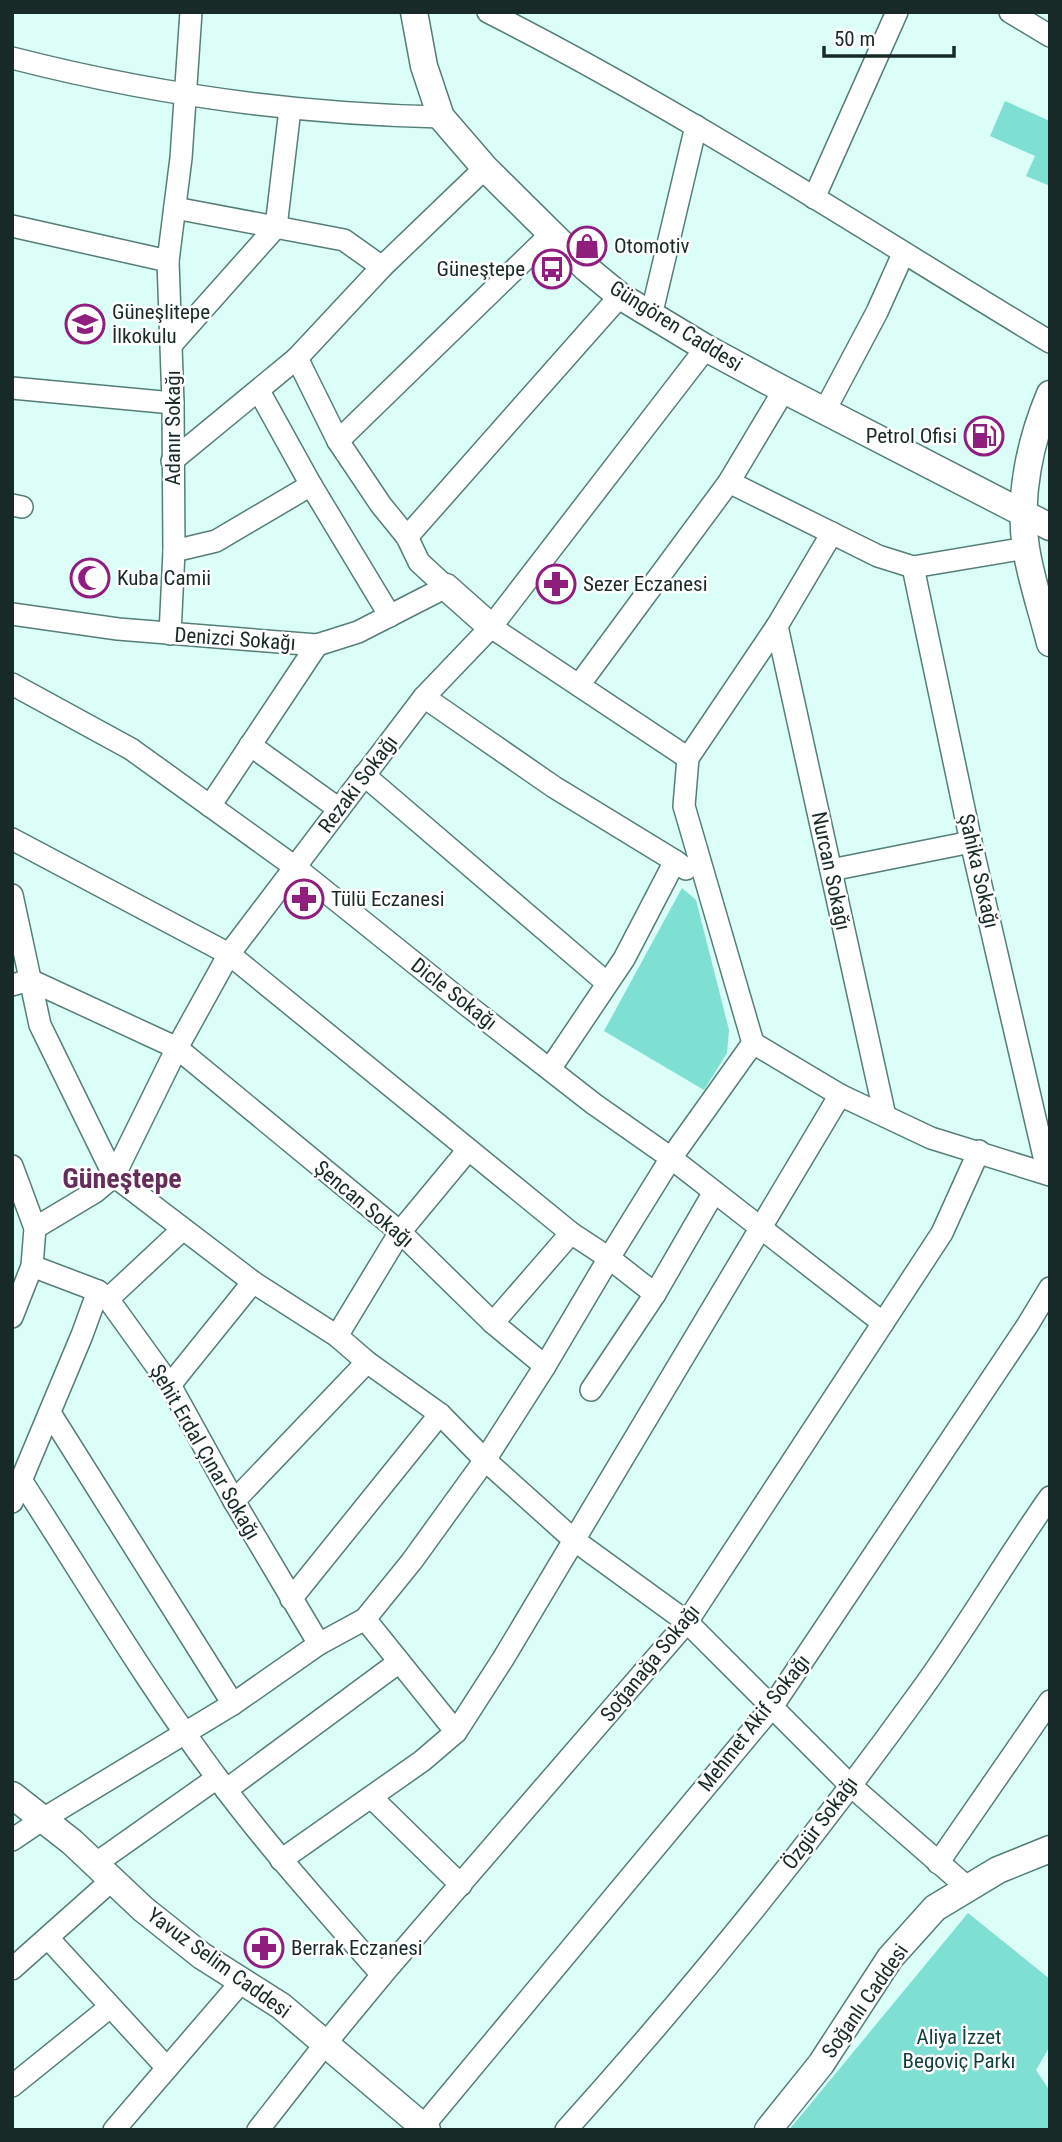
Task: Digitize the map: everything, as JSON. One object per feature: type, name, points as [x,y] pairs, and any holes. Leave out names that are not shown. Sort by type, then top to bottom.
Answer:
[{"type":"street","name":"Adanır Sokağı","points":[[170,634],[174,551],[172,344],[168,261],[191,12]]},
{"type":"street","name":"Güngören Caddesi","points":[[414,12],[424,66],[441,117],[482,172],[546,239],[586,268],[616,301],[651,316],[824,412],[1050,527]]},
{"type":"street","points":[[488,12],[696,126],[1050,342]]},
{"type":"street","points":[[814,198],[897,12]]},
{"type":"street","points":[[1010,12],[1050,36]]},
{"type":"street","points":[[12,58],[130,84],[290,109],[441,117]]},
{"type":"street","points":[[172,344],[276,227],[290,109]]},
{"type":"street","points":[[651,316],[696,126]]},
{"type":"street","points":[[172,461],[297,358],[382,267],[482,172]]},
{"type":"street","points":[[175,208],[344,240],[382,267]]},
{"type":"street","points":[[12,226],[168,261]]},
{"type":"street","points":[[338,442],[546,239]]},
{"type":"street","points":[[824,412],[877,312],[903,254]]},
{"type":"street","points":[[407,537],[616,301]]},
{"type":"street","name":"Rezaki Sokağı","points":[[35,1228],[94,1192],[114,1175],[177,1048],[229,954],[424,697],[491,626],[706,348]]},
{"type":"street","points":[[297,358],[338,442],[381,505],[407,537],[419,562],[491,626],[688,758]]},
{"type":"street","points":[[12,388],[173,403]]},
{"type":"street","points":[[579,685],[729,482],[784,390]]},
{"type":"street","points":[[259,391],[390,616]]},
{"type":"street","points":[[1050,394],[1030,452],[1023,515],[1026,548],[1050,643]]},
{"type":"street","points":[[729,482],[878,555],[913,567],[1026,548]]},
{"type":"street","points":[[174,551],[216,541],[312,485]]},
{"type":"street","points":[[832,533],[777,626],[688,758],[684,806],[753,1043],[840,1095],[931,1138],[1049,1175]]},
{"type":"street","name":"Şahika Sokağı","points":[[913,567],[971,842],[1049,1175]]},
{"type":"street","name":"Denizci Sokağı","points":[[12,614],[170,634],[317,645],[358,632],[446,587]]},
{"type":"street","name":"Nurcan Sokağı","points":[[777,626],[885,1116]]},
{"type":"street","points":[[210,806],[317,645]]},
{"type":"street","name":"Dicle Sokağı","points":[[12,684],[131,750],[295,867],[550,1069],[671,1158],[883,1323]]},
{"type":"street","points":[[424,697],[554,787],[705,882]]},
{"type":"street","points":[[250,745],[339,809]]},
{"type":"street","points":[[364,775],[607,983]]},
{"type":"street","points":[[12,839],[229,954],[571,1233],[655,1294]]},
{"type":"street","points":[[831,870],[971,842]]},
{"type":"street","points":[[550,1069],[624,959],[675,861]]},
{"type":"street","points":[[12,895],[21,983],[114,1175],[253,1282],[337,1336],[440,1414],[485,1460],[574,1540],[687,1622],[850,1785],[968,1888]]},
{"type":"street","name":"Şencan Sokağı","points":[[21,983],[177,1048],[400,1232],[493,1323],[545,1366]]},
{"type":"street","points":[[12,1840],[233,1704],[319,1644],[365,1619],[412,1561],[485,1460],[671,1158],[753,1043]]},
{"type":"street","points":[[281,1860],[422,1761],[456,1732],[503,1659],[840,1095]]},
{"type":"street","points":[[337,1336],[400,1232],[468,1150]]},
{"type":"street","name":"Soğanağa Sokağı","points":[[258,2130],[382,1975],[687,1622],[942,1233],[979,1152]]},
{"type":"street","points":[[12,1166],[35,1228],[32,1266],[12,1317]]},
{"type":"street","points":[[591,1390],[655,1294],[714,1192]]},
{"type":"street","points":[[12,1502],[103,1295],[183,1228]]},
{"type":"street","points":[[493,1323],[571,1233]]},
{"type":"street","points":[[32,1266],[103,1295]]},
{"type":"street","points":[[170,1385],[253,1282]]},
{"type":"street","name":"Mehmet Akif Sokağı","points":[[423,2129],[772,1707],[1027,1326],[1050,1287]]},
{"type":"street","name":"Şehit Erdal Çınar Sokağı","points":[[103,1295],[170,1385],[234,1501],[319,1644]]},
{"type":"street","points":[[234,1501],[368,1362]]},
{"type":"street","points":[[50,1413],[233,1704]]},
{"type":"street","points":[[291,1599],[440,1414]]},
{"type":"street","points":[[21,1480],[185,1734],[281,1860],[382,1975]]},
{"type":"street","name":"Özgür Sokağı","points":[[566,2130],[668,2014],[850,1785],[918,1695],[1050,1497]]},
{"type":"street","points":[[365,1619],[456,1732]]},
{"type":"street","points":[[12,1969],[48,1938],[104,1872],[222,1784],[399,1662]]},
{"type":"street","points":[[938,1863],[1050,1701]]},
{"type":"street","name":"Yavuz Selim Caddesi","points":[[12,1795],[104,1872],[143,1909],[202,1956],[281,2006],[423,2129]]},
{"type":"street","points":[[371,1797],[461,1885]]},
{"type":"street","name":"Soğanlı Caddesi","points":[[768,2130],[821,2064],[890,1958],[935,1908],[998,1870],[1050,1849]]},
{"type":"street","points":[[48,1938],[167,2067]]},
{"type":"street","points":[[114,2130],[242,1981]]},
{"type":"street","points":[[12,2086],[110,2007]]},
{"type":"green space","points":[[1005,101],[1050,121],[1050,186],[1026,176],[1035,156],[990,136]]},
{"type":"green space","points":[[682,888],[696,900],[729,1030],[727,1053],[704,1090],[604,1031]]},
{"type":"green space","name":"Aliya İzzet Begoviç Parkı","points":[[968,1913],[1050,1979],[1050,2046],[1036,2070],[1050,2091],[1050,2130],[789,2130]]},
{"type":"place","name":"Otomotiv","points":[[587,246]]},
{"type":"place","name":"Güneştepe","points":[[552,269]]},
{"type":"place","name":"Güneşlitepe İlkokulu","points":[[85,324]]},
{"type":"place","name":"Petrol Ofisi","points":[[984,436]]},
{"type":"place","name":"Kuba Camii","points":[[90,578]]},
{"type":"place","name":"Sezer Eczanesi","points":[[556,584]]},
{"type":"place","name":"Tülü Eczanesi","points":[[304,899]]},
{"type":"place","name":"Berrak Eczanesi","points":[[264,1948]]},
{"type":"district","name":"Güneştepe","points":[[122,1178]]}]
